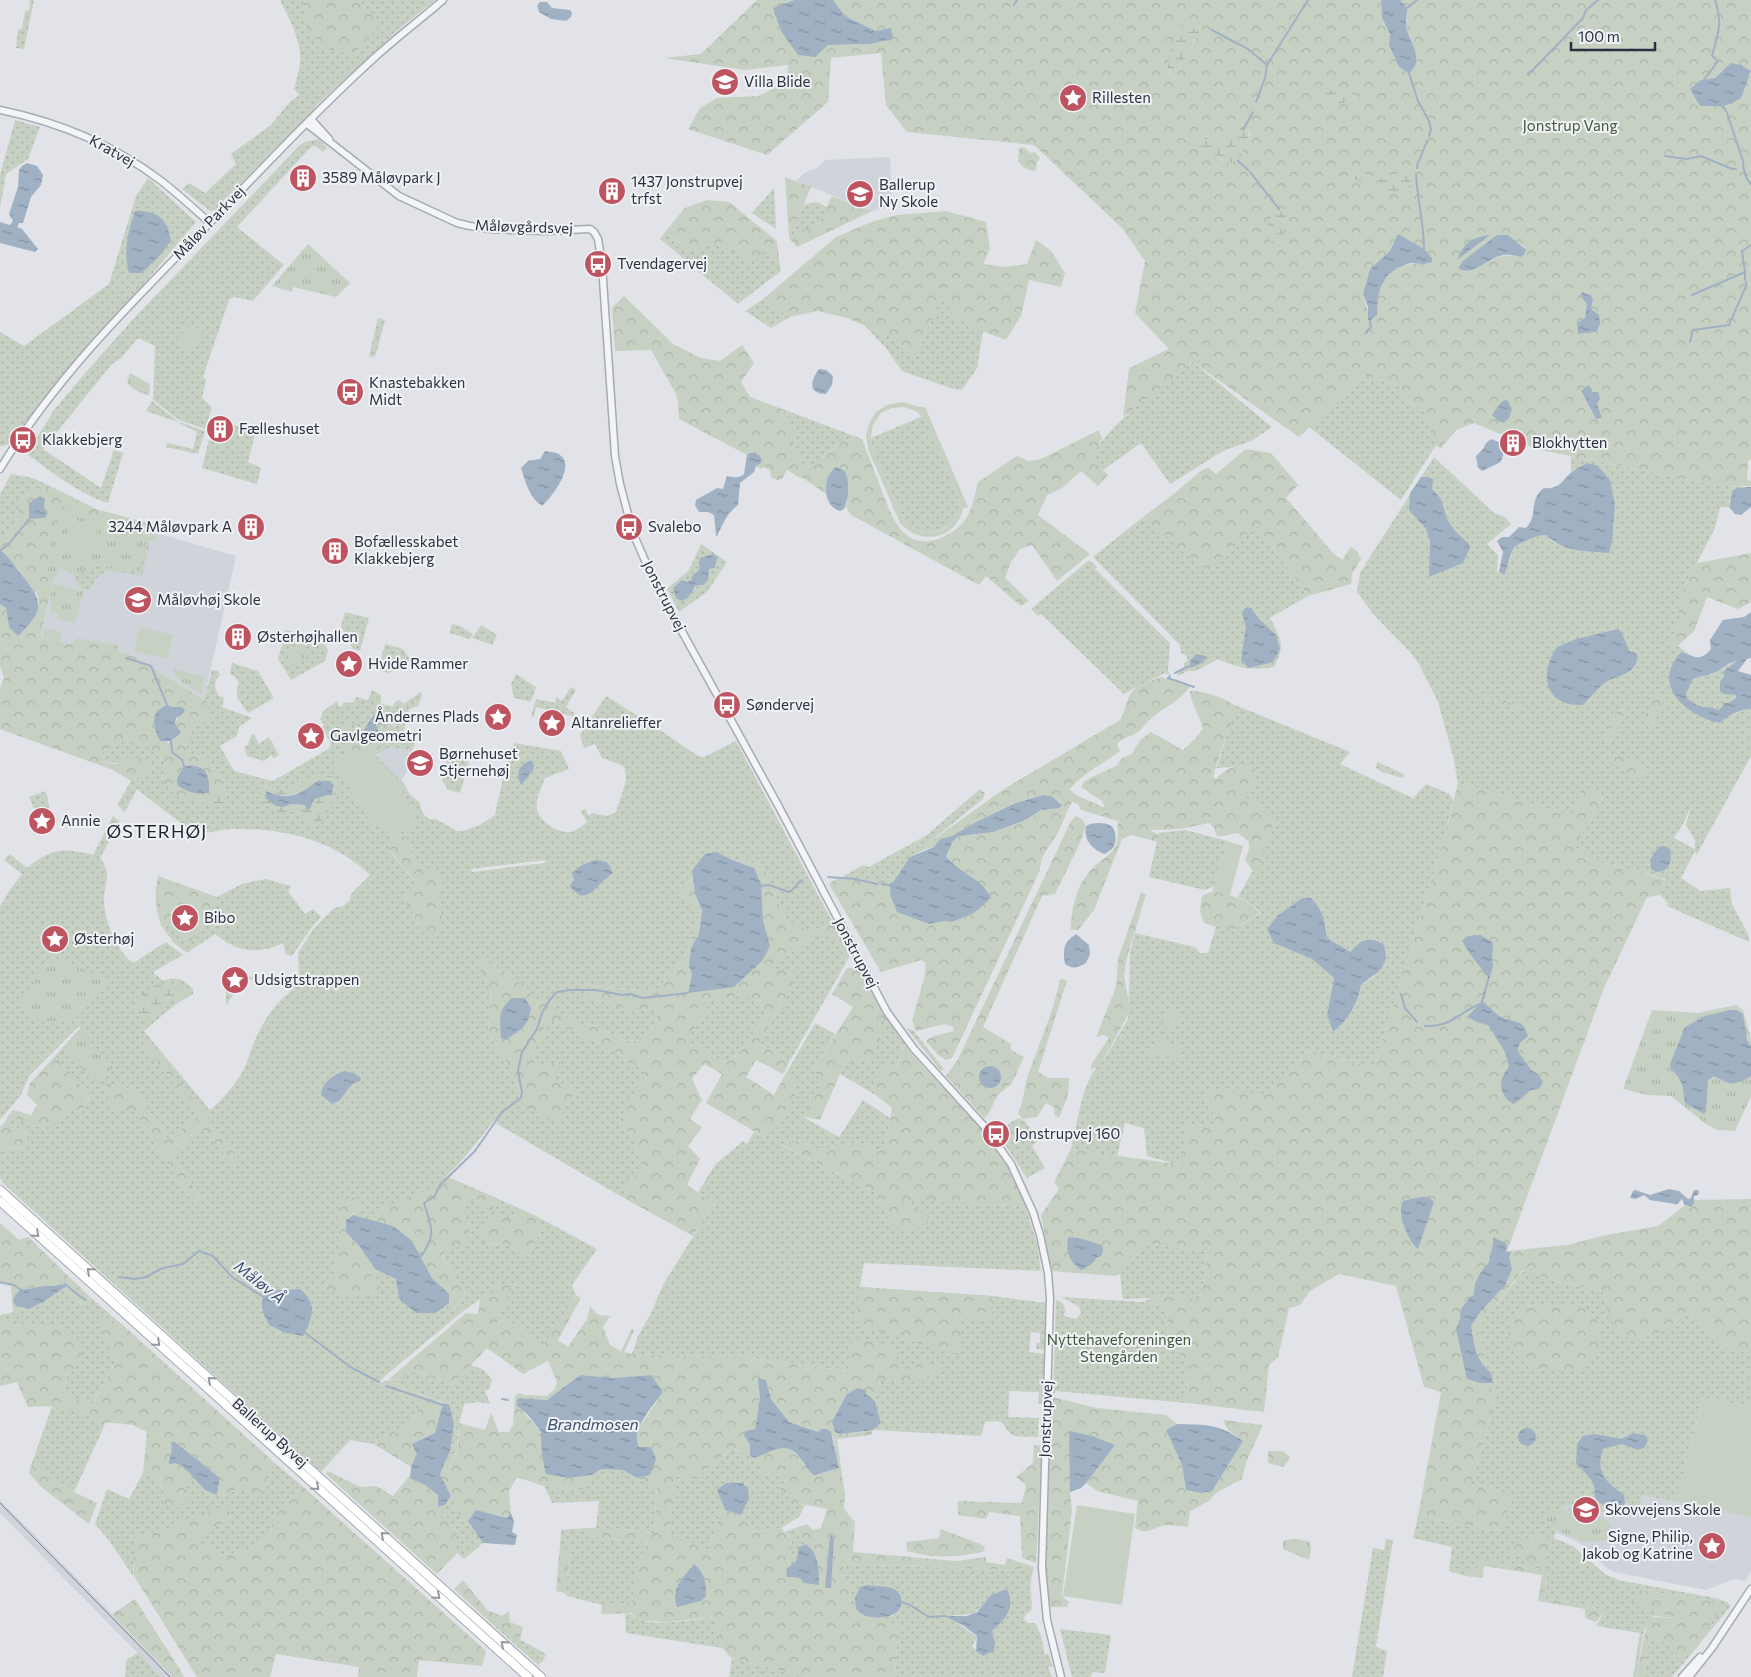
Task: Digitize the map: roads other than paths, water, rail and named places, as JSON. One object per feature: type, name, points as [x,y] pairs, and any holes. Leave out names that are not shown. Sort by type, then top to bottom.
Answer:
[{"type":"main road","name":"Ballerup Byvej","points":[[0,1190],[540,1677]]},
{"type":"main road","name":"Ballerup Byvej","points":[[0,1201],[528,1677]]},
{"type":"street","name":"Måløv Parkvej","points":[[0,469],[28,426],[81,358],[209,222],[374,58],[443,0]]},
{"type":"street","name":"Kratvej","points":[[0,110],[27,116],[64,128],[108,147],[161,181],[209,222]]},
{"type":"street","name":"Måløvgårdsvej","points":[[309,121],[365,171],[398,196],[457,222],[490,230],[545,231],[590,229]]},
{"type":"street","name":"Jonstrupvej","points":[[590,229],[598,239],[602,265],[615,456],[633,533],[653,579],[779,807],[888,1012],[914,1049],[998,1144],[1011,1164],[1033,1212],[1045,1254],[1050,1298],[1042,1568],[1047,1620],[1061,1677]]},
{"type":"street","points":[[1689,1677],[1723,1633],[1751,1589]]},
{"type":"street","points":[[1682,1677],[1723,1633]]},
{"type":"water","points":[[795,0],[833,0],[845,16],[876,31],[891,28],[893,39],[869,44],[828,45],[815,57],[798,55],[781,31],[773,8]]},
{"type":"water","points":[[1381,0],[1400,0],[1407,8],[1407,30],[1416,54],[1415,64],[1409,73],[1399,67],[1389,45],[1390,34],[1382,18]]},
{"type":"water","points":[[540,2],[547,2],[552,8],[570,10],[572,13],[571,17],[566,21],[551,19],[539,12],[537,5]]},
{"type":"water","points":[[1731,63],[1741,65],[1751,71],[1741,98],[1731,104],[1722,106],[1700,106],[1690,89],[1701,80],[1715,78]]},
{"type":"water","points":[[27,163],[37,166],[43,175],[41,185],[31,197],[23,223],[19,223],[17,227],[22,229],[38,249],[35,252],[0,243],[0,222],[10,225],[13,221],[9,214],[18,187],[19,170]]},
{"type":"water","points":[[135,211],[150,212],[160,217],[167,227],[171,241],[142,273],[129,273],[126,257],[127,241]]},
{"type":"water","points":[[1398,234],[1424,249],[1432,258],[1432,262],[1424,264],[1410,263],[1397,268],[1387,276],[1378,296],[1377,315],[1370,321],[1368,320],[1368,307],[1363,294],[1370,269],[1390,251]]},
{"type":"water","points":[[1490,235],[1457,260],[1469,242],[1473,239]]},
{"type":"water","points":[[1497,235],[1508,235],[1526,250],[1524,255],[1521,257],[1499,256],[1470,270],[1458,268],[1464,260]]},
{"type":"water","points":[[1583,292],[1591,295],[1593,300],[1591,309],[1599,315],[1600,324],[1596,332],[1578,334],[1577,323],[1585,318],[1587,304],[1580,295]]},
{"type":"water","points":[[819,369],[826,370],[833,376],[832,385],[826,394],[816,392],[812,386]]},
{"type":"water","points":[[1589,385],[1593,392],[1598,392],[1600,399],[1597,403],[1602,418],[1596,419],[1581,391]]},
{"type":"water","points":[[1507,400],[1512,409],[1509,418],[1504,423],[1498,421],[1492,415],[1502,401]]},
{"type":"water","points":[[1491,439],[1504,444],[1503,457],[1500,462],[1483,471],[1478,468],[1476,456]]},
{"type":"water","points":[[545,451],[559,454],[564,460],[565,466],[561,481],[542,506],[531,494],[521,468],[528,461],[540,459]]},
{"type":"water","points":[[756,452],[762,460],[761,463],[756,466],[754,472],[740,483],[738,505],[728,515],[716,536],[714,515],[708,512],[699,512],[695,505],[696,500],[717,488],[723,489],[727,476],[742,476],[747,455]]},
{"type":"water","points":[[1587,463],[1597,465],[1610,480],[1615,505],[1612,542],[1609,553],[1575,550],[1560,545],[1546,535],[1537,536],[1515,546],[1504,575],[1499,572],[1503,552],[1497,541],[1502,537],[1509,537],[1519,527],[1526,528],[1532,518],[1536,497],[1544,488],[1558,486],[1572,472]]},
{"type":"water","points":[[836,467],[845,471],[848,485],[846,504],[844,509],[840,511],[830,503],[826,491],[828,477]]},
{"type":"water","points":[[1421,477],[1433,479],[1432,489],[1441,499],[1447,519],[1455,531],[1469,544],[1470,548],[1463,563],[1429,577],[1430,541],[1426,529],[1409,510],[1410,493]]},
{"type":"water","points":[[1751,487],[1751,507],[1741,515],[1735,514],[1729,507],[1733,490]]},
{"type":"water","points":[[40,496],[45,499],[44,506],[47,515],[45,518],[29,519],[29,503]]},
{"type":"water","points":[[0,550],[29,584],[37,599],[37,612],[18,636],[9,627],[6,608],[0,604]]},
{"type":"water","points":[[713,554],[717,557],[715,568],[709,569],[708,580],[703,585],[695,586],[690,595],[682,601],[676,598],[673,588],[682,580],[687,582],[691,580],[692,576],[700,569],[700,558]]},
{"type":"water","points":[[1245,608],[1251,608],[1259,619],[1276,635],[1280,649],[1273,662],[1249,668],[1241,660],[1246,627],[1242,613]]},
{"type":"water","points":[[1751,612],[1751,658],[1747,659],[1738,671],[1751,675],[1751,709],[1734,713],[1720,723],[1710,721],[1681,703],[1670,685],[1669,675],[1679,654],[1682,652],[1697,657],[1704,656],[1711,649],[1710,640],[1723,620],[1744,617]],"holes":[[[1736,661],[1724,671],[1724,676],[1720,682],[1720,691],[1723,694],[1736,695],[1736,698],[1729,703],[1724,703],[1718,710],[1696,705],[1686,697],[1693,679],[1715,673]]]},
{"type":"water","points":[[1618,629],[1622,633],[1629,651],[1637,654],[1637,661],[1631,670],[1603,684],[1583,705],[1560,701],[1553,695],[1547,678],[1551,657],[1557,647],[1576,639]]},
{"type":"water","points":[[1196,654],[1206,656],[1206,659],[1190,668],[1190,661]]},
{"type":"water","points":[[167,705],[182,707],[185,710],[176,718],[175,724],[181,732],[172,740],[163,742],[160,741],[154,720],[157,712]]},
{"type":"water","points":[[381,711],[392,718],[392,724],[384,719],[378,721],[376,725],[379,733],[372,738],[371,744],[361,735],[373,715],[379,716]]},
{"type":"water","points":[[531,760],[534,765],[533,770],[521,785],[518,777],[519,770]]},
{"type":"water","points":[[184,766],[197,767],[205,771],[209,792],[193,793],[178,786],[178,778]]},
{"type":"water","points":[[318,781],[330,781],[334,785],[331,796],[328,795],[314,799],[309,811],[305,805],[276,806],[265,798],[266,791],[281,796],[293,795]]},
{"type":"water","points":[[1043,795],[1051,796],[1062,805],[1059,808],[1041,810],[1025,820],[993,832],[959,836],[953,841],[946,856],[957,867],[983,886],[991,898],[974,913],[952,922],[945,921],[929,924],[897,912],[888,885],[894,881],[910,857],[934,847],[940,839],[952,836],[1015,803]]},
{"type":"water","points":[[1090,824],[1106,824],[1113,828],[1116,837],[1115,844],[1105,854],[1093,847],[1086,836],[1086,826]]},
{"type":"water","points":[[1664,846],[1670,849],[1670,861],[1668,867],[1663,871],[1656,872],[1651,869],[1650,860],[1658,847]]},
{"type":"water","points":[[717,852],[754,868],[761,884],[763,920],[770,946],[762,961],[734,987],[688,993],[692,974],[689,966],[691,948],[699,934],[702,910],[695,894],[692,870],[705,854]]},
{"type":"water","points":[[596,860],[607,863],[612,874],[587,895],[576,893],[570,886],[574,880],[572,873],[582,865]]},
{"type":"water","points":[[1302,898],[1311,898],[1318,907],[1324,921],[1327,938],[1351,952],[1358,944],[1366,940],[1375,940],[1384,945],[1384,965],[1361,985],[1352,1011],[1333,1032],[1327,1015],[1334,978],[1312,959],[1274,943],[1267,929],[1277,916]]},
{"type":"water","points":[[1076,934],[1089,945],[1090,954],[1086,963],[1073,967],[1065,964],[1064,950],[1066,943]]},
{"type":"water","points":[[1481,935],[1493,943],[1493,966],[1483,1002],[1500,1017],[1521,1024],[1524,1027],[1528,1036],[1520,1043],[1517,1050],[1531,1070],[1538,1074],[1543,1082],[1539,1089],[1531,1090],[1514,1104],[1507,1100],[1501,1084],[1509,1066],[1505,1052],[1488,1025],[1467,1017],[1480,1004],[1488,977],[1462,941],[1466,937]]},
{"type":"water","points":[[512,998],[525,998],[531,1008],[526,1024],[505,1040],[501,1038],[501,1016],[507,1002]]},
{"type":"water","points":[[1736,1010],[1743,1014],[1747,1040],[1751,1046],[1751,1076],[1732,1084],[1714,1076],[1708,1080],[1706,1111],[1704,1114],[1685,1103],[1682,1084],[1671,1070],[1670,1064],[1685,1027],[1705,1016]]},
{"type":"water","points":[[990,1066],[998,1069],[1001,1077],[998,1085],[990,1088],[982,1085],[979,1077],[982,1069]]},
{"type":"water","points":[[344,1071],[353,1073],[361,1078],[360,1081],[351,1086],[337,1102],[332,1104],[321,1095],[323,1087],[336,1074]]},
{"type":"water","points":[[1669,1189],[1679,1191],[1688,1199],[1691,1198],[1694,1190],[1699,1192],[1698,1195],[1694,1196],[1694,1203],[1691,1207],[1684,1204],[1682,1199],[1676,1205],[1650,1200],[1644,1195],[1636,1199],[1630,1198],[1635,1190],[1650,1195]]},
{"type":"water","points":[[1429,1197],[1434,1202],[1418,1249],[1410,1240],[1404,1226],[1401,1206],[1403,1201]]},
{"type":"water","points":[[353,1215],[393,1226],[412,1241],[432,1278],[449,1294],[449,1303],[436,1313],[416,1313],[399,1299],[396,1279],[375,1269],[360,1247],[346,1232],[346,1220]]},
{"type":"water","points":[[1069,1237],[1102,1245],[1103,1251],[1101,1256],[1081,1270],[1069,1255],[1067,1247]]},
{"type":"water","points":[[1493,1237],[1507,1244],[1506,1252],[1511,1252],[1509,1257],[1512,1269],[1505,1285],[1481,1311],[1471,1326],[1478,1356],[1491,1373],[1493,1379],[1492,1383],[1480,1383],[1467,1379],[1456,1329],[1461,1309],[1470,1297],[1474,1295],[1475,1284],[1480,1273],[1489,1262]]},
{"type":"water","points":[[62,1284],[65,1287],[29,1309],[16,1306],[13,1302],[15,1295],[21,1289]]},
{"type":"water","points":[[300,1289],[312,1306],[311,1317],[303,1336],[286,1333],[269,1325],[262,1308],[263,1300],[268,1291]]},
{"type":"water","name":"Brandmosen","points":[[580,1375],[614,1378],[651,1375],[663,1392],[644,1418],[638,1433],[639,1447],[651,1447],[656,1459],[650,1475],[637,1478],[623,1470],[601,1469],[592,1475],[570,1478],[546,1474],[542,1456],[541,1432],[528,1415],[517,1406],[517,1400],[519,1398],[547,1400]]},
{"type":"water","points":[[758,1378],[766,1380],[771,1399],[789,1422],[818,1432],[821,1429],[827,1429],[831,1432],[839,1468],[814,1475],[796,1453],[785,1448],[774,1450],[755,1458],[750,1456],[750,1445],[744,1435],[746,1431],[755,1429],[760,1398]]},
{"type":"water","points":[[858,1388],[866,1390],[866,1394],[875,1401],[881,1423],[873,1430],[840,1434],[835,1432],[832,1422],[847,1394]]},
{"type":"water","points":[[443,1403],[449,1404],[454,1424],[450,1451],[440,1474],[451,1496],[445,1505],[438,1507],[438,1495],[425,1485],[410,1478],[411,1467],[417,1454],[412,1444],[435,1433]]},
{"type":"water","points":[[1177,1424],[1204,1425],[1219,1428],[1243,1441],[1212,1491],[1202,1493],[1186,1490],[1182,1465],[1166,1430]]},
{"type":"water","points":[[1527,1428],[1533,1431],[1536,1437],[1533,1443],[1527,1446],[1521,1443],[1518,1437],[1521,1431]]},
{"type":"water","points":[[1069,1431],[1092,1436],[1115,1445],[1086,1483],[1081,1488],[1070,1492]]},
{"type":"water","points":[[1633,1433],[1645,1435],[1648,1440],[1645,1447],[1638,1450],[1622,1444],[1603,1449],[1600,1464],[1601,1470],[1607,1481],[1624,1495],[1625,1503],[1621,1508],[1603,1505],[1595,1498],[1591,1479],[1576,1464],[1577,1444],[1583,1436],[1595,1434],[1621,1439]]},
{"type":"water","points":[[171,1442],[175,1442],[220,1478],[217,1495],[205,1490],[183,1466],[175,1463],[169,1465],[172,1449]]},
{"type":"water","points":[[726,1483],[742,1483],[748,1488],[749,1499],[741,1515],[725,1510],[717,1490]]},
{"type":"water","points":[[476,1510],[507,1518],[511,1513],[514,1522],[512,1532],[517,1535],[515,1545],[483,1543],[468,1521]]},
{"type":"water","points":[[830,1535],[834,1537],[831,1588],[825,1588]]},
{"type":"water","points":[[806,1544],[816,1557],[819,1585],[804,1583],[797,1577],[787,1577],[786,1569],[796,1561],[799,1547]]},
{"type":"water","points":[[694,1564],[701,1571],[704,1578],[706,1596],[701,1601],[677,1607],[675,1594],[682,1579]]},
{"type":"water","points":[[867,1585],[888,1587],[897,1591],[901,1598],[899,1610],[894,1614],[881,1617],[860,1613],[856,1609],[855,1598],[860,1587]]},
{"type":"water","points":[[1007,1589],[1010,1596],[1010,1607],[1002,1622],[992,1631],[995,1643],[994,1651],[983,1656],[976,1651],[977,1636],[964,1626],[945,1616],[967,1616],[977,1612],[991,1595]]},
{"type":"waterway","points":[[1014,5],[1017,0]]},
{"type":"waterway","points":[[1304,7],[1308,0]]},
{"type":"waterway","points":[[1407,8],[1417,0]]},
{"type":"waterway","points":[[1528,75],[1583,18],[1586,10],[1598,0]]},
{"type":"waterway","points":[[1715,0],[1719,22],[1718,35],[1712,56],[1716,59]]},
{"type":"waterway","points":[[1267,65],[1303,8]]},
{"type":"waterway","points":[[1212,30],[1238,44]]},
{"type":"waterway","points":[[1239,44],[1267,65],[1265,78],[1256,102]]},
{"type":"waterway","points":[[1703,81],[1718,61]]},
{"type":"waterway","points":[[1409,73],[1418,101],[1429,121],[1431,129],[1429,136]]},
{"type":"waterway","points":[[1722,104],[1727,113],[1747,179],[1751,184]]},
{"type":"waterway","points":[[1243,130],[1253,112]]},
{"type":"waterway","points":[[1419,161],[1427,141]]},
{"type":"waterway","points":[[1665,156],[1686,159],[1701,156],[1736,169]]},
{"type":"waterway","points":[[1238,161],[1248,170]]},
{"type":"waterway","points":[[1417,168],[1418,162]]},
{"type":"waterway","points":[[1250,172],[1279,209]]},
{"type":"waterway","points":[[1416,174],[1424,249]]},
{"type":"waterway","points":[[1692,295],[1745,272],[1742,251],[1751,245]]},
{"type":"waterway","points":[[1745,272],[1745,280]]},
{"type":"waterway","points":[[1690,342],[1693,330],[1729,325],[1746,282]]},
{"type":"waterway","points":[[1366,333],[1371,327],[1370,321]]},
{"type":"waterway","points":[[1,550],[9,544],[29,519]]},
{"type":"waterway","points":[[126,658],[151,666],[167,705]]},
{"type":"waterway","points":[[1175,673],[1189,666]]},
{"type":"waterway","points":[[1170,676],[1168,678],[1194,687]]},
{"type":"waterway","points":[[171,741],[172,752],[182,760],[184,766]]},
{"type":"waterway","points":[[828,877],[855,879],[877,884]]},
{"type":"waterway","points":[[761,887],[769,885],[789,892],[802,880]]},
{"type":"waterway","points":[[882,884],[888,885]]},
{"type":"waterway","points":[[420,1256],[427,1247],[431,1235],[424,1203],[434,1197],[440,1185],[475,1151],[502,1112],[521,1098],[522,1093],[518,1070],[522,1052],[537,1029],[542,1013],[557,992],[596,990],[622,995],[630,994],[643,998],[688,993]]},
{"type":"waterway","points":[[1401,994],[1405,1008],[1417,1022]]},
{"type":"waterway","points":[[1425,1026],[1449,1022],[1480,1004]]},
{"type":"waterway","name":"Måløv Å","points":[[119,1277],[135,1279],[146,1277],[163,1268],[183,1264],[199,1251],[213,1256],[232,1277],[265,1298]]},
{"type":"waterway","name":"Måløv Å","points":[[0,1282],[14,1285],[23,1291]]},
{"type":"waterway","name":"Måløv Å","points":[[64,1287],[65,1284],[86,1300]]},
{"type":"waterway","name":"Måløv Å","points":[[304,1332],[352,1368],[379,1382]]},
{"type":"waterway","name":"Måløv Å","points":[[386,1386],[443,1405]]},
{"type":"waterway","name":"Måløv Å","points":[[502,1399],[508,1400]]},
{"type":"waterway","points":[[902,1602],[929,1617],[945,1616]]},
{"type":"tram line","points":[[0,1503],[170,1677]]},
{"type":"place","name":"Villa Blide","points":[[725,82]]},
{"type":"place","name":"Rillesten","points":[[1073,98]]},
{"type":"place","name":"3589 Måløvpark J","points":[[303,178]]},
{"type":"place","name":"1437 Jonstrupvej trfst","points":[[612,191]]},
{"type":"place","name":"Ballerup Ny Skole","points":[[860,194]]},
{"type":"place","name":"Tvendagervej","points":[[598,264]]},
{"type":"place","name":"Knastebakken Midt","points":[[350,392]]},
{"type":"place","name":"Fælleshuset","points":[[220,429]]},
{"type":"place","name":"Klakkebjerg","points":[[23,440]]},
{"type":"place","name":"Blokhytten","points":[[1513,443]]},
{"type":"place","name":"3244 Måløvpark A","points":[[251,527]]},
{"type":"place","name":"Svalebo","points":[[629,527]]},
{"type":"place","name":"Bofællesskabet Klakkebjerg","points":[[335,551]]},
{"type":"place","name":"Måløvhøj Skole","points":[[138,600]]},
{"type":"place","name":"Østerhøjhallen","points":[[238,637]]},
{"type":"place","name":"Hvide Rammer","points":[[349,664]]},
{"type":"place","name":"Søndervej","points":[[727,705]]},
{"type":"place","name":"Åndernes Plads","points":[[498,717]]},
{"type":"place","name":"Altanrelieffer","points":[[552,723]]},
{"type":"place","name":"Gavlgeometri","points":[[311,736]]},
{"type":"place","name":"Børnehuset Stjernehøj","points":[[420,763]]},
{"type":"place","name":"Annie","points":[[42,821]]},
{"type":"place","name":"Bibo","points":[[185,918]]},
{"type":"place","name":"Østerhøj","points":[[55,939]]},
{"type":"place","name":"Udsigtstrappen","points":[[235,980]]},
{"type":"place","name":"Jonstrupvej 160","points":[[996,1134]]},
{"type":"place","name":"Skovvejens Skole","points":[[1586,1510]]},
{"type":"place","name":"Signe, Philip, Jakob og Katrine","points":[[1712,1546]]},
{"type":"district","name":"ØSTERHØJ","points":[[157,832]]},
{"type":"park label","name":"Jonstrup Vang","points":[[1570,126]]},
{"type":"park label","name":"Nyttehaveforeningen Stengården","points":[[1119,1348]]}]
